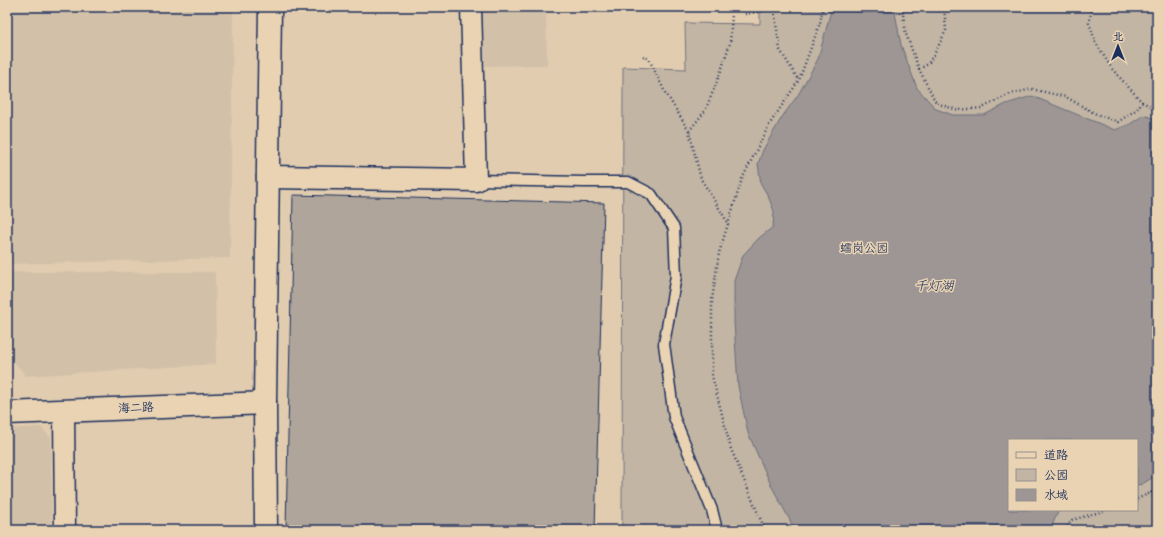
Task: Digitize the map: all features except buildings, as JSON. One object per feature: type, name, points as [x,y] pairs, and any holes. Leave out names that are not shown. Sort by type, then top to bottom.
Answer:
[{"type":"street","points":[[266,530],[265,403],[270,7]]},
{"type":"street","points":[[268,177],[476,180],[471,7]]},
{"type":"street","name":"海二路","points":[[7,413],[265,403]]},
{"type":"street","points":[[64,411],[65,530]]},
{"type":"lane","points":[[476,180],[628,182],[651,194],[674,228],[676,276],[664,344],[674,417],[712,510],[717,530]]},
{"type":"path","points":[[765,530],[731,449],[712,376],[712,300],[719,253],[742,179],[769,124],[799,80],[820,23],[823,7]]},
{"type":"path","points":[[902,7],[906,34],[918,69],[936,103],[957,110],[982,108],[1010,94],[1032,89],[1066,97],[1096,114],[1118,122],[1137,109],[1142,102]]},
{"type":"path","points":[[745,14],[775,8],[936,7]]},
{"type":"path","points":[[918,69],[928,64],[937,50],[946,30],[944,7]]},
{"type":"path","points":[[1008,7],[1092,7],[1088,23],[1096,42],[1112,69],[1142,102],[1157,109]]},
{"type":"path","points":[[775,8],[780,50],[799,80]]},
{"type":"path","points":[[689,131],[705,111],[720,74],[730,43],[732,14]]},
{"type":"path","points":[[643,56],[649,59],[664,90],[689,131],[700,179],[728,224]]},
{"type":"path","points":[[1138,498],[1157,490]]},
{"type":"path","points":[[1151,492],[1157,504]]},
{"type":"path","points":[[1065,530],[1072,520],[1104,511]]},
{"type":"shaded area","points":[[7,7],[233,7],[230,258],[7,264]]},
{"type":"shaded area","points":[[478,7],[546,7],[547,65],[479,66]]},
{"type":"shaded area","points":[[7,272],[215,272],[216,364],[26,376],[7,353]]},
{"type":"shaded area","points":[[41,427],[51,438],[52,530],[7,530],[7,429]]},
{"type":"green space","name":"千灯湖","points":[[760,7],[1157,7],[1157,530],[622,530],[623,67],[686,69],[685,23],[760,24]]},
{"type":"water","name":"千灯湖","points":[[832,7],[894,7],[901,45],[917,88],[936,109],[953,115],[984,115],[1006,104],[1032,96],[1115,130],[1130,124],[1144,115],[1157,120],[1157,475],[1138,485],[1138,439],[1008,439],[1008,511],[1060,511],[1058,512],[1050,530],[799,530],[793,526],[771,485],[748,433],[738,386],[734,322],[734,281],[743,255],[759,238],[773,227],[774,211],[761,184],[758,164],[763,150],[782,117],[798,95],[818,59]]},
{"type":"park label","name":"𧒽岗公园","points":[[864,248]]}]
